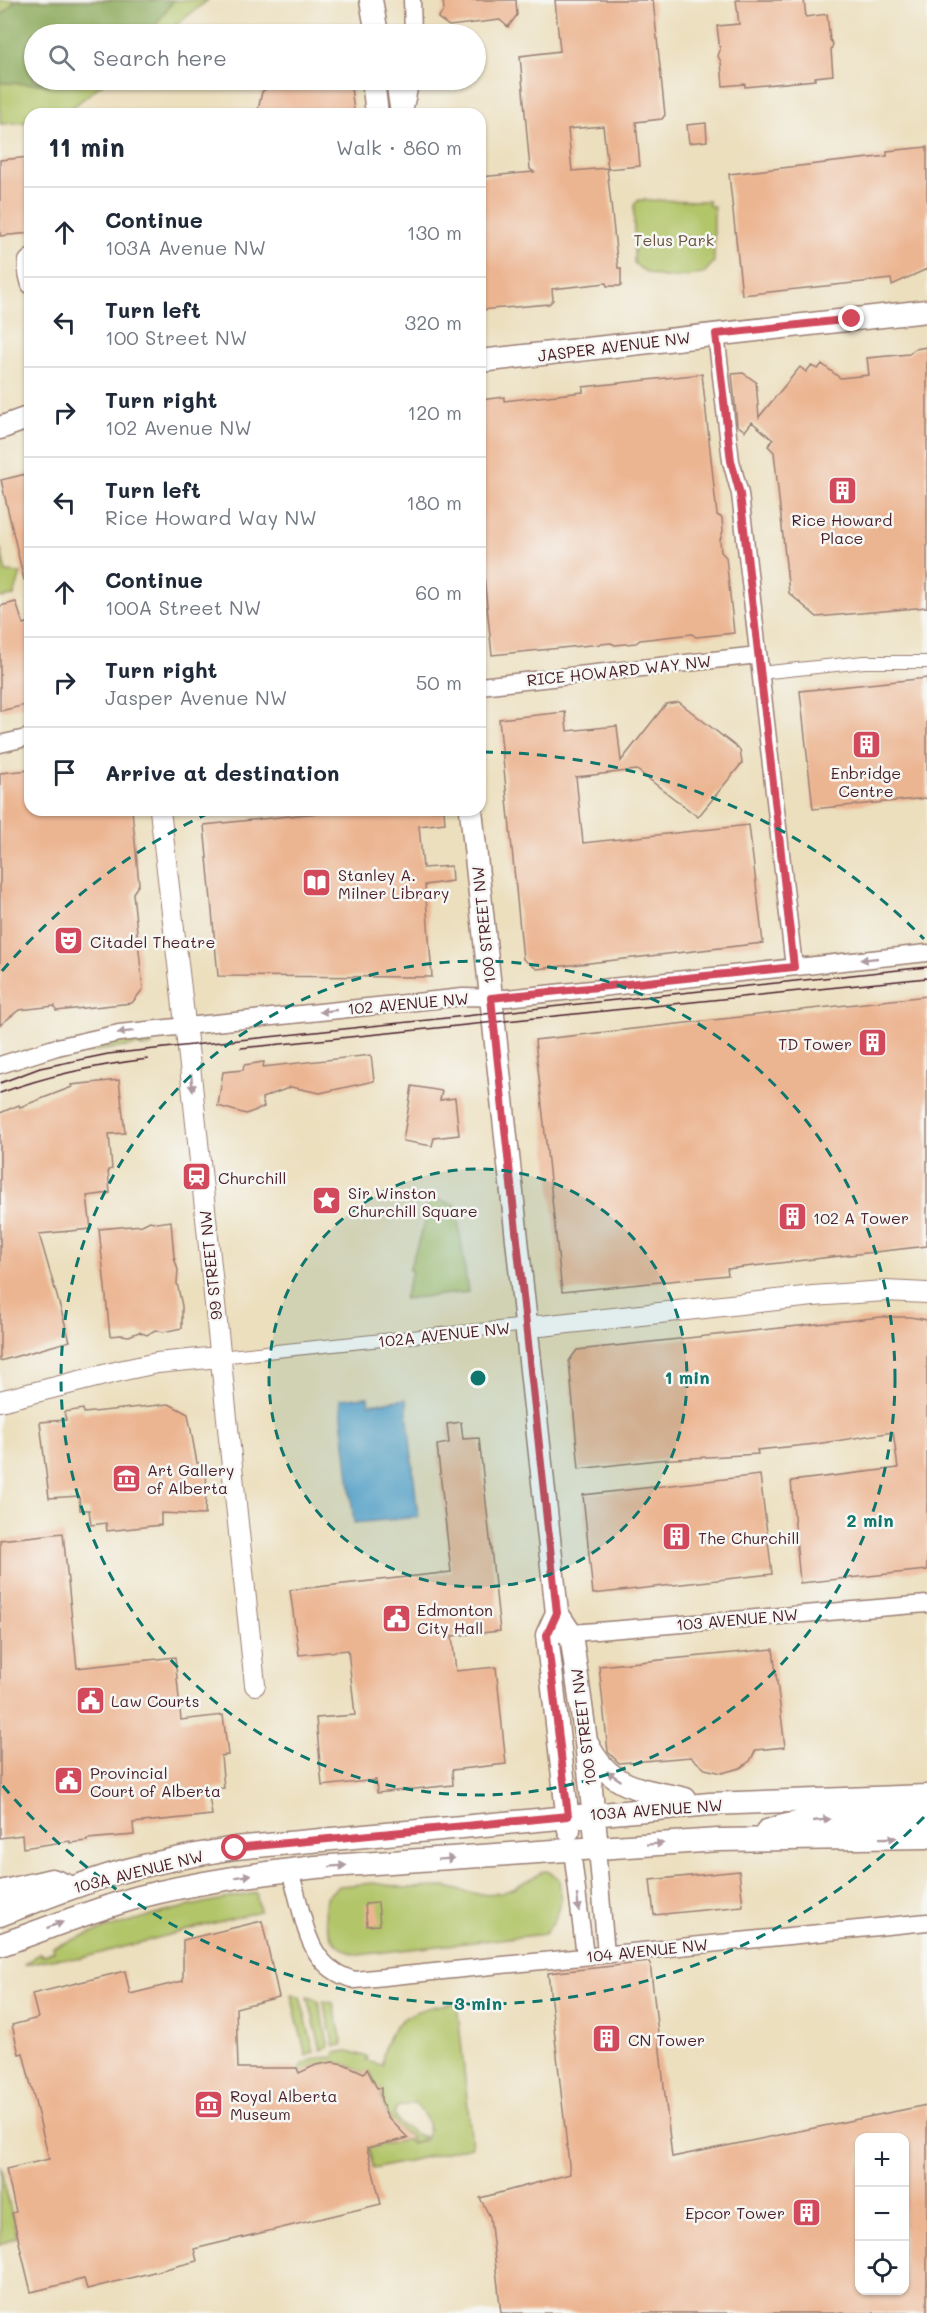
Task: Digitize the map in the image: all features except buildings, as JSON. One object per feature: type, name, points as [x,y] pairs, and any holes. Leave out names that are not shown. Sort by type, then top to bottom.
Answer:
[{"type":"main road","points":[[374,90],[376,108]]},
{"type":"main road","points":[[399,90],[402,108]]},
{"type":"main road","name":"JASPER AVENUE NW","points":[[486,360],[927,311]]},
{"type":"main road","points":[[0,428],[24,419]]},
{"type":"main road","name":"100 STREET NW","points":[[472,816],[557,1613],[572,1634],[597,1848]]},
{"type":"main road","points":[[547,1635],[557,1613]]},
{"type":"main road","name":"100 STREET NW","points":[[547,1635],[572,1850]]},
{"type":"main road","points":[[586,1741],[597,1762],[609,1774],[629,1786],[710,1804]]},
{"type":"main road","name":"103A AVENUE NW","points":[[0,1915],[73,1887],[126,1870],[190,1856],[279,1844],[710,1804],[927,1796]]},
{"type":"main road","points":[[746,1839],[784,1825],[855,1817],[927,1816]]},
{"type":"main road","name":"103A AVENUE NW","points":[[0,1945],[140,1897],[212,1881],[289,1870],[746,1839],[927,1837]]},
{"type":"main road","points":[[0,1892],[52,1880],[73,1887]]},
{"type":"street","points":[[412,0],[413,24]]},
{"type":"street","points":[[404,108],[409,90]]},
{"type":"street","points":[[716,334],[731,461],[740,494],[794,967]]},
{"type":"street","name":"RICE HOWARD WAY NW","points":[[486,685],[758,655]]},
{"type":"street","points":[[760,673],[864,662],[927,662]]},
{"type":"street","points":[[0,744],[24,738]]},
{"type":"street","name":"99 STREET NW","points":[[161,816],[255,1685]]},
{"type":"street","name":"102 AVENUE NW","points":[[0,1065],[57,1047],[108,1035],[184,1025],[463,997],[491,998],[927,953]]},
{"type":"street","name":"102A AVENUE NW","points":[[0,1401],[135,1367],[219,1357],[527,1325],[541,1326],[813,1296],[885,1291],[927,1293]]},
{"type":"street","name":"103 AVENUE NW","points":[[547,1635],[927,1604]]},
{"type":"street","points":[[279,1844],[289,1870]]},
{"type":"street","name":"100 STREET NW","points":[[597,1848],[606,1954]]},
{"type":"street","name":"100 STREET NW","points":[[572,1850],[585,1956]]},
{"type":"street","name":"104 AVENUE NW","points":[[289,1870],[306,1929],[318,1957],[338,1974],[355,1980],[927,1922]]},
{"type":"green space","points":[[0,0],[208,0],[177,24],[24,24],[24,90],[94,90],[72,108],[24,108],[24,122],[0,124]]},
{"type":"green space","points":[[16,0],[174,0],[156,24],[24,24],[24,84],[0,83],[0,17]]},
{"type":"green space","name":"Telus Park","points":[[639,200],[709,201],[709,206],[714,206],[714,262],[703,274],[658,276],[650,274],[634,263],[634,205]]},
{"type":"green space","points":[[0,547],[6,572],[21,573],[14,596],[0,598]]},
{"type":"green space","points":[[151,1037],[152,1046],[141,1047],[140,1045],[57,1059],[56,1057],[95,1046]]},
{"type":"green space","points":[[430,1197],[456,1205],[468,1292],[404,1299],[412,1271],[409,1270],[426,1219],[424,1218]]},
{"type":"green space","points":[[544,1871],[550,1872],[559,1880],[561,1897],[557,1915],[545,1934],[358,1955],[340,1947],[334,1941],[327,1925],[326,1897],[339,1886],[373,1883],[407,1888],[445,1887],[479,1894],[501,1893],[515,1888]]},
{"type":"green space","points":[[256,1893],[260,1911],[78,1959],[56,1958],[24,1965],[40,1953],[42,1956],[54,1951],[53,1947],[128,1922]]},
{"type":"green space","points":[[291,1995],[300,1996],[314,2052],[306,2056]]},
{"type":"green space","points":[[308,1997],[318,2000],[329,2047],[321,2050]]},
{"type":"green space","points":[[323,2001],[333,2003],[343,2045],[334,2046]]},
{"type":"green space","points":[[457,2003],[472,2146],[374,2169],[368,2148],[411,2137],[398,2128],[389,2117],[383,2104],[381,2088],[378,2091],[366,2070],[367,2073],[344,2064],[324,2063],[311,2067],[301,2075],[300,2067],[312,2060],[334,2057],[335,2053],[348,2051],[368,2057],[366,2061],[382,2065],[384,2049],[396,2026],[416,2012]],"holes":[[[414,2103],[427,2120],[429,2129],[426,2140],[411,2143],[409,2142],[425,2137],[401,2125],[394,2115],[397,2107]]]},
{"type":"green space","points":[[0,2165],[17,2237],[1,2245],[0,2245]]},
{"type":"water","points":[[368,1397],[369,1404],[406,1399],[418,1517],[354,1523],[340,1399]]},
{"type":"tram line","points":[[0,1083],[40,1068],[108,1054],[927,967]]},
{"type":"tram line","points":[[241,1048],[927,978]]},
{"type":"tram line","points":[[0,1093],[73,1072],[148,1059]]},
{"type":"place","name":"Rice Howard Place","points":[[842,491]]},
{"type":"place","name":"Enbridge Centre","points":[[866,744]]},
{"type":"place","name":"Stanley A. Milner Library","points":[[317,883]]},
{"type":"place","name":"Citadel Theatre","points":[[69,941]]},
{"type":"place","name":"TD Tower","points":[[873,1043]]},
{"type":"place","name":"Churchill","points":[[197,1177]]},
{"type":"place","name":"Sir Winston Churchill Square","points":[[327,1201]]},
{"type":"place","name":"102 A Tower","points":[[792,1217]]},
{"type":"place","name":"Art Gallery of Alberta","points":[[126,1478]]},
{"type":"place","name":"The Churchill","points":[[677,1537]]},
{"type":"place","name":"Edmonton City Hall","points":[[396,1618]]},
{"type":"place","name":"Law Courts","points":[[90,1700]]},
{"type":"place","name":"Provincial Court of Alberta","points":[[69,1781]]},
{"type":"place","name":"CN Tower","points":[[607,2039]]},
{"type":"place","name":"Royal Alberta Museum","points":[[209,2104]]},
{"type":"place","name":"Epcor Tower","points":[[806,2212]]},
{"type":"route","points":[[235,1848],[568,1816],[547,1635],[557,1613],[491,998],[794,967],[740,494],[731,461],[716,334],[852,319]]}]
